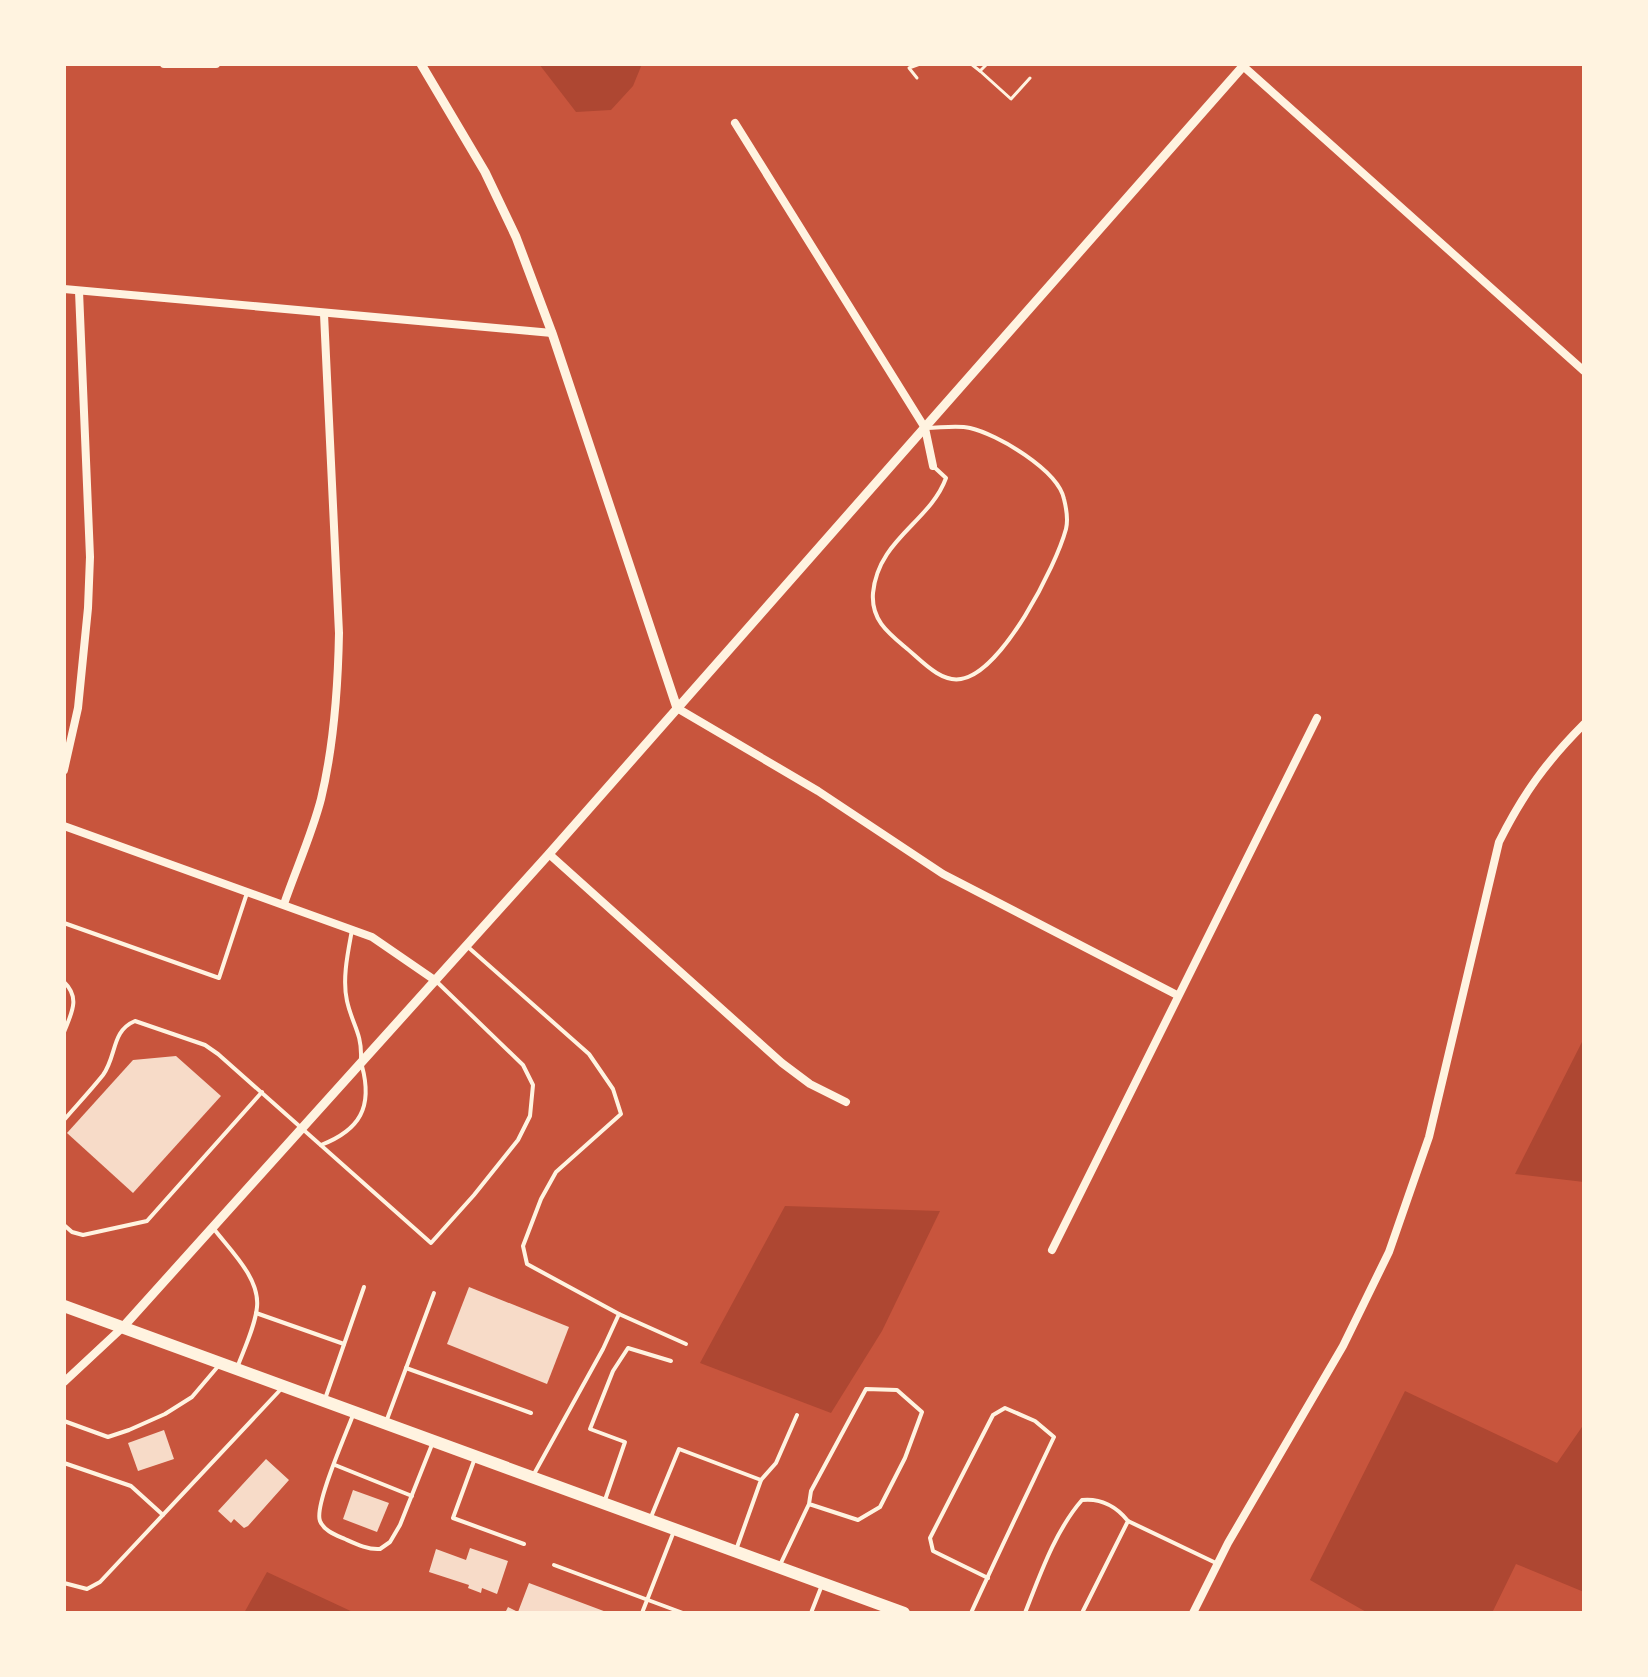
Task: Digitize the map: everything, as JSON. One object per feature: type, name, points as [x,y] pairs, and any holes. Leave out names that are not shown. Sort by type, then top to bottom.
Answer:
[{"type":"highway","points":[[64,1306],[823,1583],[882,1609],[904,1613]]},
{"type":"street","points":[[164,64],[216,64]]},
{"type":"street","points":[[421,64],[485,172],[516,237],[552,333],[677,708],[818,791],[943,874],[1177,995]]},
{"type":"street","points":[[64,1382],[123,1327],[436,981],[925,428],[1037,296],[1244,65],[1584,371]]},
{"type":"street","points":[[735,123],[925,428],[933,466]]},
{"type":"street","points":[[64,289],[552,333]]},
{"type":"street","points":[[64,770],[78,708],[90,557],[79,291]]},
{"type":"street","points":[[284,904],[320,801],[331,747],[338,682],[339,633],[324,314]]},
{"type":"street","points":[[1052,1250],[1317,718]]},
{"type":"street","points":[[1194,1613],[1218,1564],[1343,1346],[1389,1252],[1429,1137],[1499,842],[1516,809],[1552,756],[1584,724]]},
{"type":"street","points":[[64,826],[372,937],[436,981]]},
{"type":"street","points":[[549,854],[782,1063],[810,1084],[846,1102]]},
{"type":"lane","points":[[925,428],[969,427],[993,437],[1037,464],[1064,495],[1067,526],[1023,622],[978,672],[961,680],[932,670],[889,634],[874,612],[873,591],[887,550],[940,494],[946,478],[933,466]]},
{"type":"lane","points":[[64,923],[219,978],[248,891]]},
{"type":"lane","points":[[321,1145],[339,1138],[355,1125],[364,1107],[367,1086],[361,1063],[362,1039],[346,997],[352,930]]},
{"type":"lane","points":[[467,946],[589,1054],[613,1089],[621,1114],[556,1172],[541,1199],[523,1246],[527,1264],[619,1314],[686,1344]]},
{"type":"lane","points":[[64,1120],[105,1071],[118,1034],[125,1025],[135,1021],[205,1045],[431,1243],[518,1140],[530,1116],[533,1085],[523,1065],[436,981]]},
{"type":"lane","points":[[64,982],[73,991],[75,1000],[64,1032]]},
{"type":"lane","points":[[64,1225],[72,1232],[83,1235],[147,1221],[262,1092]]},
{"type":"lane","points":[[212,1227],[245,1271],[255,1290],[256,1313],[237,1368]]},
{"type":"lane","points":[[324,1401],[364,1287]]},
{"type":"lane","points":[[386,1424],[434,1293]]},
{"type":"lane","points":[[256,1313],[344,1344]]},
{"type":"lane","points":[[532,1476],[603,1349],[619,1314]]},
{"type":"lane","points":[[604,1503],[625,1442],[590,1429],[613,1371],[628,1348],[671,1361]]},
{"type":"lane","points":[[64,1421],[108,1437],[129,1430],[165,1414],[192,1397],[222,1363]]},
{"type":"lane","points":[[406,1368],[531,1413]]},
{"type":"lane","points":[[64,1583],[87,1589],[100,1582],[284,1386]]},
{"type":"lane","points":[[779,1568],[809,1504],[811,1491],[866,1389],[897,1390],[922,1412],[905,1458],[880,1507],[858,1520],[809,1504]]},
{"type":"lane","points":[[971,1613],[988,1578],[1054,1437],[1035,1421],[1005,1408],[993,1415],[930,1538],[933,1551],[941,1557],[988,1578]]},
{"type":"lane","points":[[354,1412],[319,1512],[320,1521],[331,1533],[355,1543],[376,1550],[386,1546],[395,1535],[434,1440]]},
{"type":"lane","points":[[736,1551],[761,1480],[776,1463],[797,1415]]},
{"type":"lane","points":[[650,1519],[679,1449],[761,1480]]},
{"type":"lane","points":[[475,1456],[453,1518],[524,1544]]},
{"type":"lane","points":[[64,1463],[131,1486],[163,1515]]},
{"type":"lane","points":[[335,1465],[412,1496]]},
{"type":"lane","points":[[1025,1613],[1046,1561],[1082,1500],[1095,1499],[1120,1510],[1128,1521],[1218,1564]]},
{"type":"lane","points":[[1082,1613],[1128,1521]]},
{"type":"lane","points":[[642,1613],[675,1529]]},
{"type":"lane","points":[[554,1565],[683,1613]]},
{"type":"lane","points":[[811,1613],[823,1583]]},
{"type":"path","points":[[917,78],[909,68],[920,64]]},
{"type":"path","points":[[971,64],[1011,99],[1030,78]]},
{"type":"path","points":[[980,71],[987,64]]},
{"type":"shaded area","points":[[539,64],[642,64],[633,86],[611,110],[576,112]]},
{"type":"shaded area","points":[[1584,1038],[1584,1182],[1515,1174]]},
{"type":"shaded area","points":[[785,1206],[940,1211],[882,1331],[831,1413],[700,1363]]},
{"type":"shaded area","points":[[1405,1391],[1557,1463],[1584,1424],[1584,1592],[1516,1564],[1492,1613],[1368,1613],[1310,1580]]},
{"type":"shaded area","points":[[267,1572],[355,1613],[244,1613]]},
{"type":"building","points":[[176,1056],[221,1096],[133,1193],[67,1133],[133,1060]]},
{"type":"building","points":[[469,1287],[569,1327],[547,1384],[447,1344]]},
{"type":"building","points":[[164,1430],[174,1459],[138,1471],[128,1443]]},
{"type":"building","points":[[266,1459],[289,1480],[248,1526],[244,1528],[234,1519],[231,1523],[218,1511]]},
{"type":"building","points":[[353,1490],[389,1503],[377,1532],[343,1519]]},
{"type":"building","points":[[470,1548],[508,1561],[497,1594],[482,1588],[481,1593],[468,1588],[469,1585],[429,1572],[436,1549],[466,1560]]},
{"type":"building","points":[[529,1583],[609,1613],[505,1613],[508,1607],[518,1612]]}]
